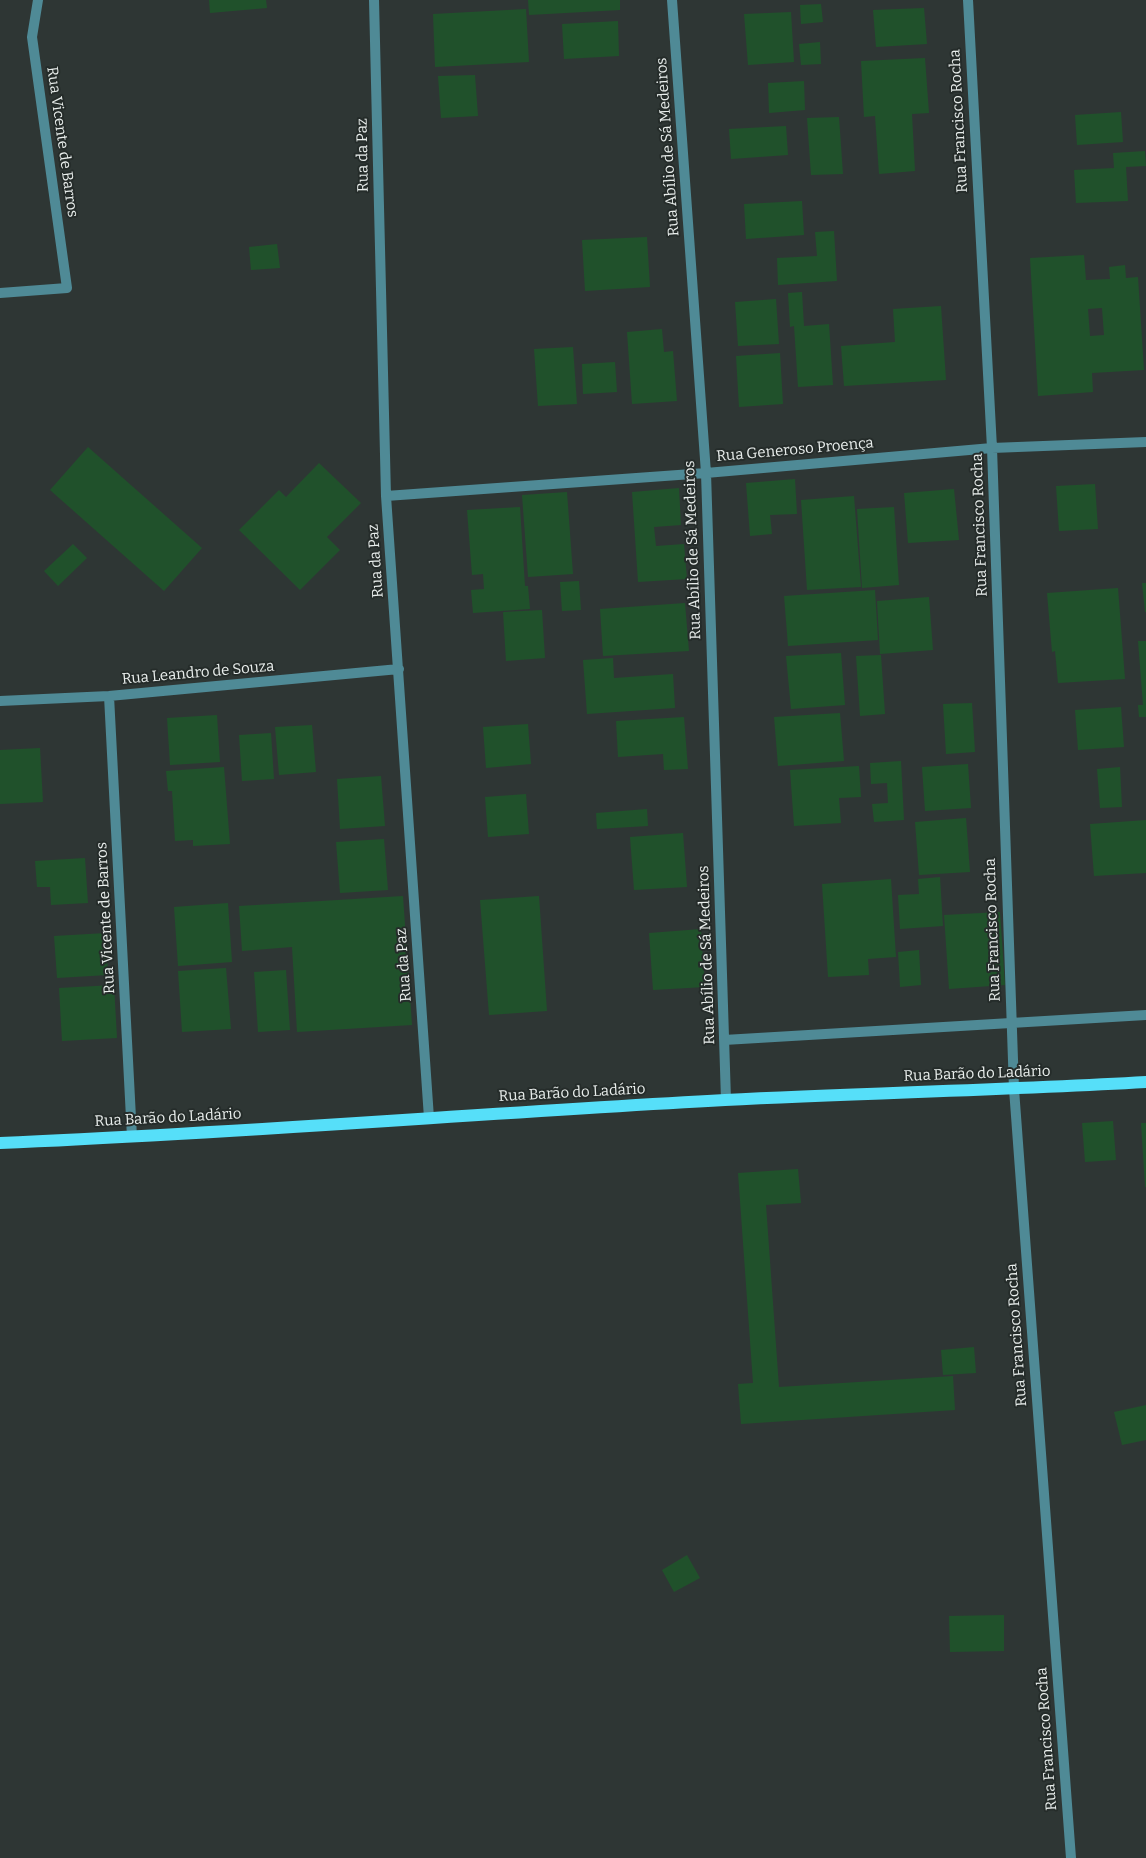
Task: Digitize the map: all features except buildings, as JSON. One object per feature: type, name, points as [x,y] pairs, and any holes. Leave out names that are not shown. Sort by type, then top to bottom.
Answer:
[{"type":"main road","name":"Rua Barão do Ladário","points":[[0,1143],[132,1137],[726,1100],[1146,1082]]},
{"type":"street","name":"Rua Vicente de Barros","points":[[0,293],[67,288],[32,37],[38,0]]},
{"type":"street","name":"Rua da Paz","points":[[374,0],[386,496],[429,1118]]},
{"type":"street","name":"Rua Abílio de Sá Medeiros","points":[[672,0],[706,473],[726,1100]]},
{"type":"street","name":"Rua Francisco Rocha","points":[[968,0],[992,448],[1014,1089],[1071,1858]]},
{"type":"street","name":"Rua Generoso Proença","points":[[386,496],[706,473],[992,448],[1146,442]]},
{"type":"street","name":"Rua Leandro de Souza","points":[[0,701],[109,696],[399,669]]},
{"type":"street","name":"Rua Vicente de Barros","points":[[109,696],[132,1137]]},
{"type":"street","points":[[724,1040],[1146,1015]]}]
